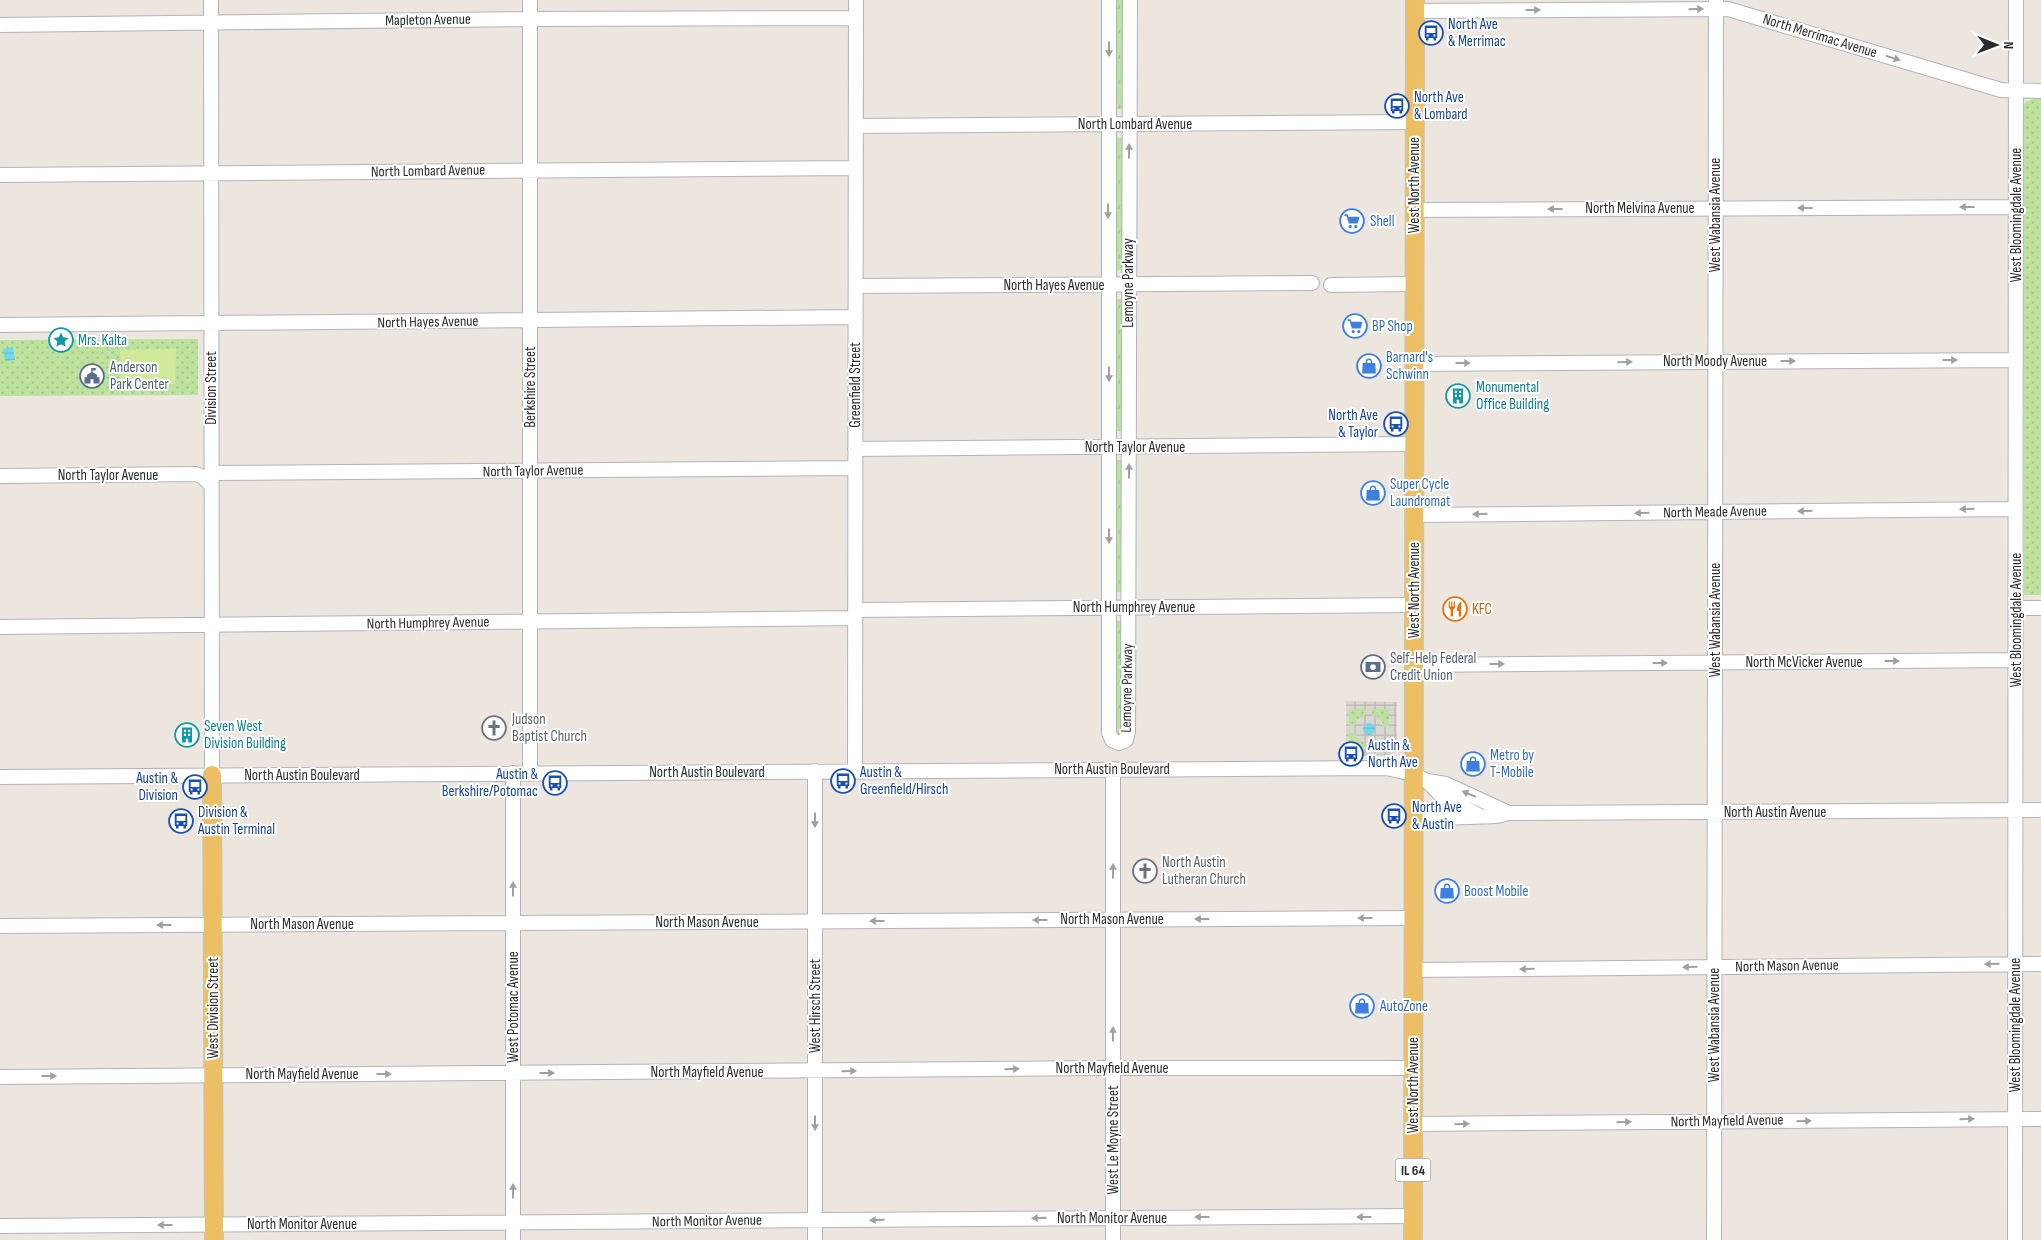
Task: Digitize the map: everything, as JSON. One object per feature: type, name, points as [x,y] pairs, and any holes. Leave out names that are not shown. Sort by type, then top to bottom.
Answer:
[{"type":"main road","name":"West North Avenue","points":[[1413,1240],[1413,819],[1420,778],[1414,665],[1415,6]]},
{"type":"main road","name":"West Division Street","points":[[212,775],[214,1232]]},
{"type":"street","name":"Division Street","points":[[212,0],[212,775]]},
{"type":"street","name":"Berkshire Street","points":[[530,0],[530,773]]},
{"type":"street","name":"Greenfield Street","points":[[855,771],[856,0]]},
{"type":"street","name":"Lemoyne Parkway","points":[[1109,0],[1109,733],[1112,740],[1119,743],[1126,740],[1128,732],[1130,0]]},
{"type":"street","name":"West Bloomingdale Avenue","points":[[2015,1240],[2016,0]]},
{"type":"street","name":"North Merrimac Avenue","points":[[1415,6],[1716,4],[2001,90],[2016,92],[2041,91]]},
{"type":"street","name":"West Wabansia Avenue","points":[[1714,1240],[1716,4]]},
{"type":"street","name":"Mapleton Avenue","points":[[0,25],[530,19],[856,18]]},
{"type":"street","name":"North Lombard Avenue","points":[[856,126],[1414,122]]},
{"type":"street","name":"North Lombard Avenue","points":[[0,175],[856,168]]},
{"type":"street","name":"North Melvina Avenue","points":[[1414,210],[2016,207]]},
{"type":"street","name":"North Hayes Avenue","points":[[856,286],[1312,283]]},
{"type":"street","points":[[1331,284],[1414,284]]},
{"type":"street","name":"North Hayes Avenue","points":[[0,325],[856,317]]},
{"type":"street","name":"North Moody Avenue","points":[[1414,364],[2016,360]]},
{"type":"street","name":"North Taylor Avenue","points":[[855,449],[1414,444]]},
{"type":"street","name":"North Taylor Avenue","points":[[0,476],[196,474],[211,479],[530,472],[855,468]]},
{"type":"street","name":"North Meade Avenue","points":[[1414,515],[2016,509]]},
{"type":"street","name":"North Humphrey Avenue","points":[[0,627],[530,622],[1128,607],[1414,605]]},
{"type":"street","points":[[2016,608],[2041,608]]},
{"type":"street","name":"North McVicker Avenue","points":[[1414,665],[2016,660]]},
{"type":"street","name":"North Austin Boulevard","points":[[0,777],[1386,768],[1420,778]]},
{"type":"street","name":"West Le Moyne Street","points":[[1113,769],[1113,1240]]},
{"type":"street","name":"West Hirsch Street","points":[[814,1240],[815,771]]},
{"type":"street","name":"West Potomac Avenue","points":[[513,773],[513,1240]]},
{"type":"street","points":[[1420,778],[1442,796],[1481,816]]},
{"type":"street","name":"North Austin Avenue","points":[[1420,778],[1446,784],[1509,813]]},
{"type":"street","name":"North Austin Avenue","points":[[1413,819],[1497,816],[1509,813],[2041,810]]},
{"type":"street","name":"North Mason Avenue","points":[[0,926],[1413,918]]},
{"type":"street","name":"North Mason Avenue","points":[[1413,970],[2041,964]]},
{"type":"street","name":"North Mayfield Avenue","points":[[0,1077],[1113,1068],[1413,1068]]},
{"type":"street","name":"North Mayfield Avenue","points":[[1413,1124],[2041,1119]]},
{"type":"street","name":"North Monitor Avenue","points":[[0,1226],[214,1232],[513,1223],[1413,1216]]},
{"type":"green space","points":[[1115,0],[1126,0],[1126,109],[1115,109]]},
{"type":"green space","points":[[2034,98],[2041,98],[2041,595],[2024,595],[2024,103]]},
{"type":"green space","points":[[1114,138],[1126,138],[1126,270],[1114,270]]},
{"type":"green space","points":[[1114,299],[1126,299],[1125,431],[1114,431]]},
{"type":"green space","points":[[198,339],[198,395],[0,396],[0,340]]},
{"type":"green space","points":[[176,349],[175,384],[121,384],[120,350]]},
{"type":"green space","points":[[1114,460],[1126,460],[1125,592],[1114,592]]},
{"type":"green space","points":[[1114,621],[1125,621],[1125,732],[1119,736],[1115,734]]},
{"type":"green space","points":[[1349,709],[1366,709],[1366,715],[1355,726],[1349,726]]},
{"type":"green space","points":[[1372,709],[1389,709],[1389,727],[1383,727],[1382,722],[1372,715]]},
{"type":"green space","points":[[1349,733],[1354,733],[1356,737],[1366,743],[1366,749],[1349,749]]},
{"type":"shaded area","points":[[1346,701],[1397,702],[1397,750],[1390,755],[1346,756]],"holes":[[[1366,709],[1366,715],[1358,719],[1354,726],[1349,726],[1349,710]],[[1372,709],[1389,709],[1389,726],[1383,727],[1379,718],[1372,715]],[[1349,733],[1354,733],[1358,739],[1366,744],[1366,749],[1349,749]]]},
{"type":"water","points":[[13,347],[15,360],[5,361],[3,349]]},
{"type":"water","points":[[1371,723],[1374,724],[1374,734],[1367,735],[1364,734],[1363,727],[1364,724]]},
{"type":"place","name":"North Ave & Merrimac","points":[[1431,33]]},
{"type":"place","name":"North Ave & Lombard","points":[[1397,106]]},
{"type":"place","name":"Shell","points":[[1352,221]]},
{"type":"place","name":"BP Shop","points":[[1355,326]]},
{"type":"place","name":"Mrs. Kalta","points":[[61,340]]},
{"type":"place","name":"Barnard's Schwinn","points":[[1369,366]]},
{"type":"place","name":"Anderson Park Center","points":[[92,376]]},
{"type":"place","name":"Monumental Office Building","points":[[1458,396]]},
{"type":"place","name":"North Ave & Taylor","points":[[1396,424]]},
{"type":"place","name":"Super Cycle Laundromat","points":[[1373,493]]},
{"type":"place","name":"KFC","points":[[1455,609]]},
{"type":"place","name":"Self-Help Federal Credit Union","points":[[1373,667]]},
{"type":"place","name":"Judson Baptist Church","points":[[494,728]]},
{"type":"place","name":"Seven West Division Building","points":[[187,735]]},
{"type":"place","name":"Austin & North Ave","points":[[1351,754]]},
{"type":"place","name":"Metro by T-Mobile","points":[[1473,764]]},
{"type":"place","name":"Austin & Greenfield/Hirsch","points":[[843,781]]},
{"type":"place","name":"Austin & Berkshire/Potomac","points":[[555,783]]},
{"type":"place","name":"Austin & Division","points":[[195,787]]},
{"type":"place","name":"North Ave & Austin","points":[[1394,816]]},
{"type":"place","name":"Division & Austin Terminal","points":[[181,821]]},
{"type":"place","name":"North Austin Lutheran Church","points":[[1145,871]]},
{"type":"place","name":"Boost Mobile","points":[[1447,891]]},
{"type":"place","name":"AutoZone","points":[[1362,1006]]}]
